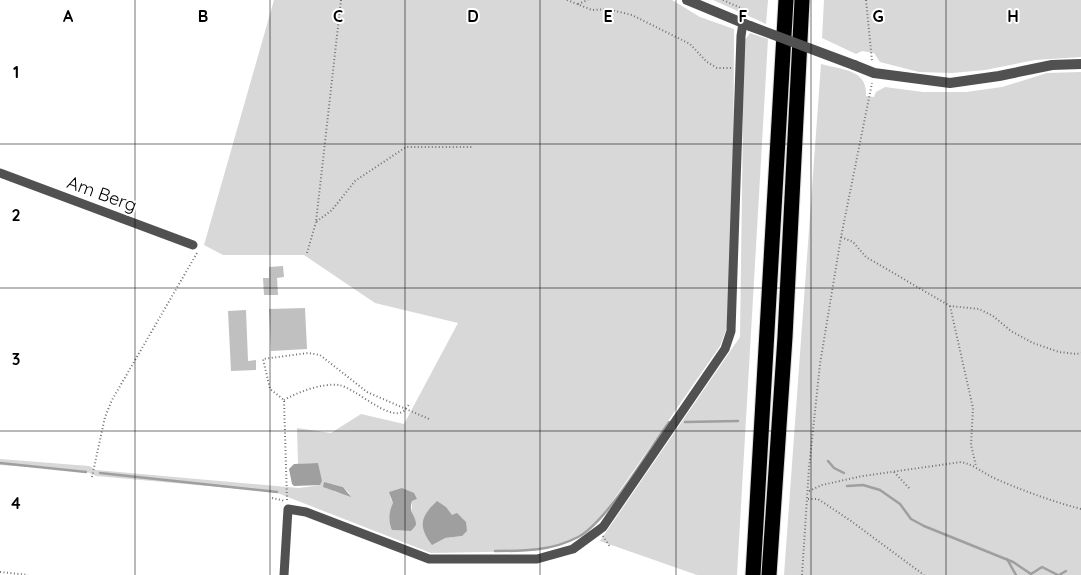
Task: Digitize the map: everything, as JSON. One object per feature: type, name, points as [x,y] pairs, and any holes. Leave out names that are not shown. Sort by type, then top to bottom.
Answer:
[{"type":"highway","points":[[753,575],[786,0]]},
{"type":"highway","points":[[769,575],[785,337],[802,0]]},
{"type":"street","points":[[687,0],[874,72],[950,83],[999,76],[1052,64],[1081,64]]},
{"type":"street","points":[[284,575],[288,510],[306,512],[429,559],[537,559],[573,549],[600,530],[725,349],[731,331],[740,68],[747,24]]},
{"type":"street","name":"Am Berg","points":[[0,173],[197,246]]},
{"type":"path","points":[[306,253],[316,222],[341,0]]},
{"type":"path","points":[[567,0],[592,10],[607,9],[632,15],[690,44],[717,68],[740,68]]},
{"type":"path","points":[[578,4],[588,0]]},
{"type":"path","points":[[723,0],[744,10],[747,24]]},
{"type":"path","points":[[802,575],[814,414],[841,237],[874,72],[869,50],[866,0]]},
{"type":"path","points":[[316,222],[332,210],[355,180],[406,147],[473,147]]},
{"type":"path","points":[[841,237],[853,242],[866,256],[950,306],[979,309],[993,316],[1012,331],[1033,343],[1060,352],[1081,353]]},
{"type":"path","points":[[92,478],[105,417],[112,400],[197,246]]},
{"type":"path","points":[[950,306],[973,408],[971,446],[976,466]]},
{"type":"path","points":[[272,498],[288,501],[284,400],[270,389],[263,359],[308,353],[320,355],[367,392],[429,419]]},
{"type":"path","points":[[284,400],[305,391],[338,385],[352,390],[384,410],[397,414],[410,404]]},
{"type":"path","points":[[809,491],[837,481],[961,462],[976,466],[988,476],[1039,497],[1081,509]]},
{"type":"path","points":[[894,472],[910,489]]},
{"type":"path","points":[[808,499],[818,500],[851,521],[924,575]]},
{"type":"path","points":[[600,530],[610,547]]},
{"type":"path","points":[[0,572],[28,575]]},
{"type":"shaded area","points":[[274,0],[672,0],[700,17],[734,29],[733,215],[728,325],[720,346],[598,522],[570,541],[534,551],[431,553],[275,492],[96,476],[85,471],[0,465],[0,459],[89,466],[96,470],[299,488],[320,485],[318,463],[298,464],[297,428],[331,433],[361,414],[404,424],[458,323],[375,303],[304,255],[223,255],[204,245]],"holes":[[[332,484],[343,487],[350,494],[327,489]],[[390,497],[417,499],[412,501],[411,531],[392,530],[393,503]],[[446,507],[462,536],[445,538]]]},
{"type":"shaded area","points":[[713,0],[768,0],[766,24]]},
{"type":"shaded area","points":[[824,0],[1081,0],[1081,57],[1035,60],[985,70],[952,73],[919,72],[880,62],[874,53],[862,51],[856,54],[822,38]]},
{"type":"shaded area","points":[[750,33],[768,39],[737,575],[697,575],[600,541],[740,337],[744,41]]},
{"type":"shaded area","points":[[821,64],[852,72],[863,80],[866,87],[866,96],[874,97],[876,92],[885,87],[923,92],[966,92],[1002,87],[1047,73],[1081,72],[1081,575],[784,575]]},
{"type":"shaded area","points":[[318,463],[322,481],[320,485],[294,486],[292,484],[289,469],[294,464]]},
{"type":"shaded area","points":[[324,482],[343,487],[351,497],[323,487]]},
{"type":"shaded area","points":[[402,488],[414,493],[417,499],[412,501],[411,505],[416,525],[411,531],[392,530],[390,523],[393,503],[389,492]]},
{"type":"shaded area","points":[[437,501],[446,507],[452,515],[457,513],[466,522],[467,531],[462,536],[445,538],[432,545],[424,532],[423,522],[427,512]]},
{"type":"building","points":[[283,266],[284,277],[277,278],[278,295],[264,295],[263,278],[269,278],[269,267]]},
{"type":"building","points":[[305,308],[307,349],[271,351],[269,309]]},
{"type":"building","points":[[246,310],[248,361],[256,360],[256,370],[231,371],[228,311]]},
{"type":"waterway","points":[[685,422],[738,421]]},
{"type":"waterway","points":[[495,551],[548,548],[568,542],[589,529],[614,502],[669,422]]},
{"type":"waterway","points":[[828,461],[834,468],[844,473]]},
{"type":"waterway","points":[[0,463],[86,472]]},
{"type":"waterway","points":[[100,473],[277,492]]},
{"type":"waterway","points":[[847,486],[863,485],[880,490],[900,504],[911,519],[1013,562],[1031,574],[1042,567],[1058,575]]},
{"type":"waterway","points":[[1007,559],[1016,575]]},
{"type":"waterway","points":[[1059,575],[1066,571]]}]
